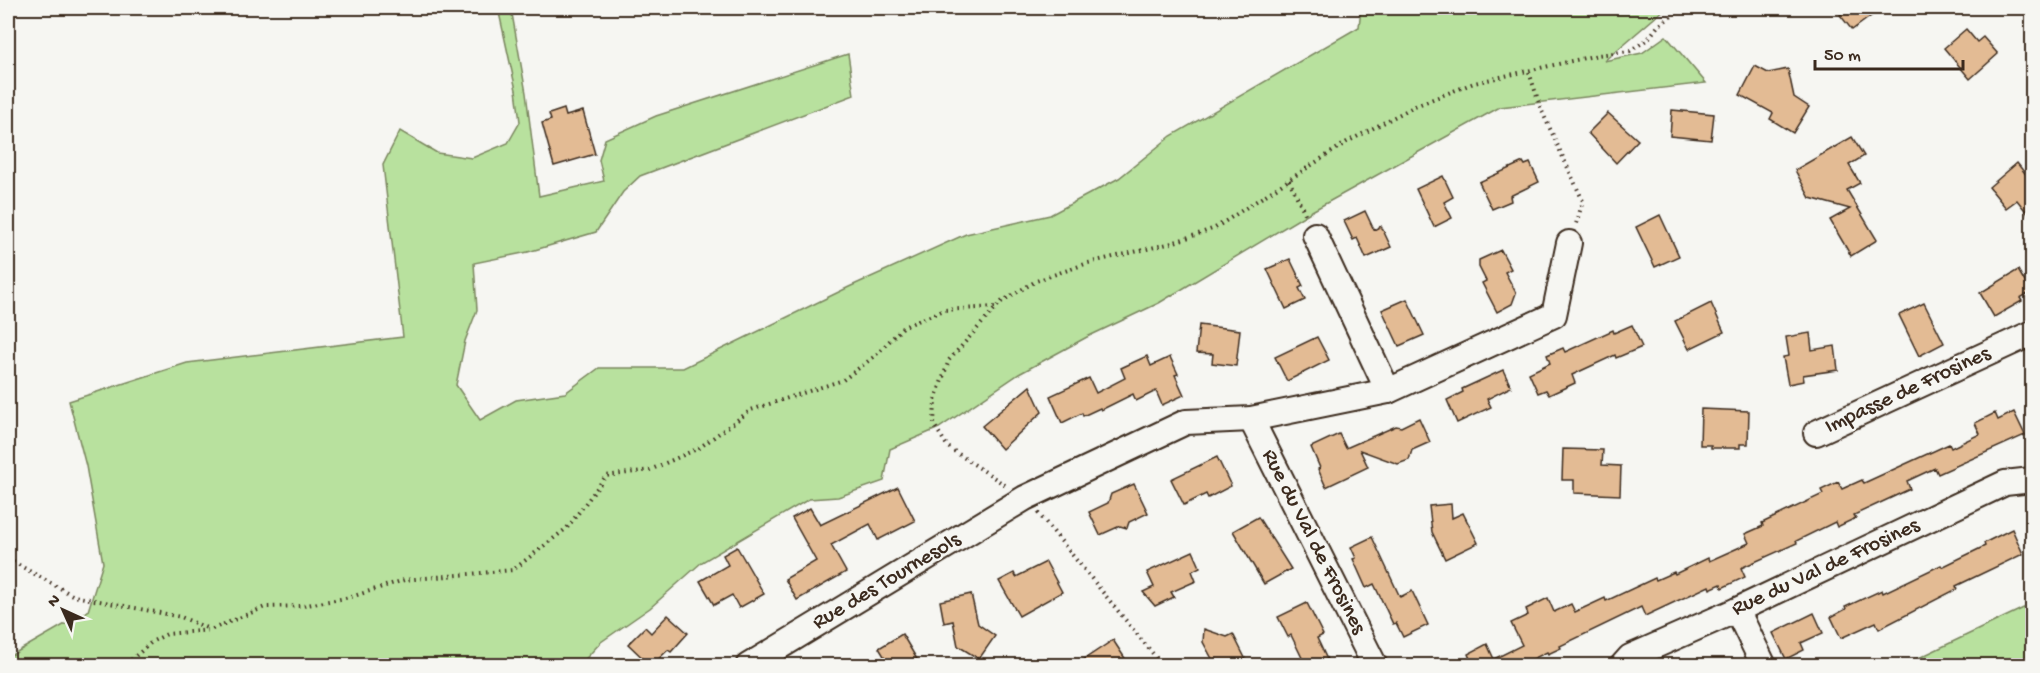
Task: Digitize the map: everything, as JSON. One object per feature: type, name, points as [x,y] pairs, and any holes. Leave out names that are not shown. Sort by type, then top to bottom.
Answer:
[{"type":"street","points":[[1315,235],[1388,391]]},
{"type":"street","name":"Rue des Tournesols","points":[[748,666],[1025,498],[1186,422],[1251,419],[1388,391],[1554,315],[1569,243]]},
{"type":"street","name":"Impasse de Frosines","points":[[1816,434],[2032,333]]},
{"type":"street","name":"Rue du Val de Frosines","points":[[1251,419],[1375,666]]},
{"type":"street","name":"Rue du Val de Frosines","points":[[1622,666],[1630,657],[1737,610],[2005,483],[2032,480]]},
{"type":"street","points":[[1737,610],[1764,666]]},
{"type":"path","points":[[1163,666],[1025,498],[948,447],[934,425],[935,400],[949,360],[1001,302],[1036,281],[1088,263],[1172,243],[1215,228],[1347,142],[1415,106],[1474,83],[1598,55],[1630,51],[1648,39],[1658,26],[1683,8]]},
{"type":"path","points":[[1529,72],[1540,109],[1583,201],[1569,243]]},
{"type":"path","points":[[1289,180],[1315,235]]},
{"type":"path","points":[[121,666],[153,641],[167,634],[210,630],[265,607],[302,606],[351,597],[404,580],[513,570],[567,528],[606,476],[650,470],[699,448],[751,410],[843,380],[875,356],[903,327],[945,310],[996,307]]},
{"type":"path","points":[[8,559],[74,596],[181,617],[210,630]]},
{"type":"green space","points":[[498,8],[511,8],[526,93],[539,196],[604,181],[599,160],[605,139],[656,116],[848,54],[854,95],[640,176],[623,192],[596,232],[528,252],[474,263],[477,310],[465,341],[456,385],[480,420],[516,400],[565,393],[599,368],[683,368],[849,287],[966,234],[1050,215],[1119,178],[1171,136],[1359,27],[1361,8],[1666,8],[1604,61],[1642,53],[1666,36],[1706,83],[1500,107],[1312,211],[1159,303],[1087,337],[1019,374],[939,428],[890,449],[884,481],[838,497],[809,499],[702,562],[650,608],[601,642],[580,665],[8,665],[8,657],[88,611],[103,563],[86,466],[69,401],[187,363],[403,337],[383,165],[400,131],[437,153],[472,158],[508,143],[520,122],[516,90]]},
{"type":"green space","points":[[2032,604],[2032,665],[1904,665]]},
{"type":"building","points":[[1849,8],[1882,8],[1852,30],[1840,15]]},
{"type":"building","points":[[1966,29],[1977,42],[1983,37],[1998,54],[1970,79],[1944,48]]},
{"type":"building","points":[[1755,66],[1768,73],[1788,69],[1794,97],[1809,107],[1793,133],[1770,119],[1773,113],[1740,95]]},
{"type":"building","points":[[564,109],[566,116],[583,111],[595,154],[554,166],[542,123],[551,120],[549,114]]},
{"type":"building","points":[[1672,110],[1714,114],[1711,140],[1670,136]]},
{"type":"building","points":[[1608,113],[1638,140],[1616,163],[1588,133]]},
{"type":"building","points":[[1852,137],[1864,156],[1849,165],[1860,183],[1847,190],[1877,240],[1851,256],[1830,220],[1850,209],[1810,198],[1795,170]]},
{"type":"building","points":[[1523,162],[1525,165],[1530,163],[1539,182],[1510,196],[1511,201],[1492,209],[1479,182]]},
{"type":"building","points":[[2017,163],[2032,182],[2032,219],[2017,200],[2006,208],[1989,187]]},
{"type":"building","points":[[1443,176],[1453,197],[1444,202],[1452,218],[1434,227],[1416,189]]},
{"type":"building","points":[[1365,211],[1374,230],[1381,226],[1391,247],[1366,258],[1357,238],[1353,240],[1344,221]]},
{"type":"building","points":[[1660,215],[1679,256],[1655,267],[1636,227]]},
{"type":"building","points":[[1501,250],[1511,269],[1505,272],[1516,293],[1512,304],[1497,312],[1482,283],[1486,281],[1479,267],[1479,260]]},
{"type":"building","points":[[1290,259],[1303,286],[1299,288],[1305,300],[1286,309],[1267,269]]},
{"type":"building","points":[[2018,270],[2031,292],[2020,298],[2022,301],[1994,317],[1980,293]]},
{"type":"building","points":[[1407,299],[1424,335],[1399,346],[1382,310]]},
{"type":"building","points":[[1711,303],[1724,332],[1689,349],[1675,321]]},
{"type":"building","points":[[1924,303],[1944,343],[1919,356],[1899,315]]},
{"type":"building","points":[[1199,325],[1240,330],[1236,366],[1212,363],[1213,354],[1196,353]]},
{"type":"building","points":[[1632,325],[1642,347],[1616,358],[1615,355],[1572,375],[1575,383],[1549,395],[1546,390],[1538,393],[1529,373],[1550,363],[1547,355],[1563,348],[1565,352],[1613,330],[1614,333]]},
{"type":"building","points":[[1810,333],[1812,350],[1835,346],[1838,370],[1803,375],[1804,381],[1788,384],[1783,357],[1789,356],[1786,337]]},
{"type":"building","points":[[1317,337],[1329,360],[1287,381],[1275,357]]},
{"type":"building","points":[[1147,356],[1151,366],[1170,357],[1184,395],[1162,405],[1156,391],[1136,401],[1133,394],[1101,410],[1100,408],[1083,416],[1082,413],[1062,423],[1050,396],[1089,378],[1096,393],[1125,378],[1121,368]]},
{"type":"building","points":[[1503,370],[1511,387],[1487,399],[1491,407],[1457,423],[1447,400],[1463,392],[1462,389]]},
{"type":"building","points":[[1030,386],[1042,412],[1002,449],[982,426]]},
{"type":"building","points":[[1701,409],[1749,411],[1748,444],[1740,444],[1740,448],[1711,448],[1711,445],[1700,445]]},
{"type":"building","points":[[2014,412],[2025,435],[1938,474],[1935,468],[1907,481],[1910,489],[1854,515],[1856,518],[1837,527],[1835,522],[1796,541],[1797,543],[1741,568],[1745,577],[1722,588],[1721,584],[1710,589],[1709,586],[1645,616],[1641,607],[1560,646],[1561,648],[1548,654],[1547,652],[1519,666],[1473,666],[1468,654],[1487,644],[1494,659],[1522,645],[1511,623],[1528,615],[1526,609],[1548,598],[1554,612],[1571,604],[1575,612],[1605,598],[1606,601],[1655,578],[1656,580],[1674,572],[1675,574],[1708,558],[1709,561],[1749,543],[1745,534],[1763,526],[1762,523],[1823,494],[1821,490],[1838,482],[1842,489],[1862,480],[1864,483],[1949,444],[1951,448],[1980,434],[1975,423],[1995,413],[1998,420]]},
{"type":"building","points":[[1419,418],[1430,442],[1412,450],[1409,460],[1398,464],[1360,450],[1368,467],[1326,487],[1311,447],[1339,434],[1346,448]]},
{"type":"building","points":[[1563,449],[1603,450],[1602,465],[1621,466],[1620,495],[1574,493],[1574,480],[1562,480]]},
{"type":"building","points":[[1217,457],[1231,486],[1208,498],[1206,494],[1184,505],[1171,479]]},
{"type":"building","points":[[1134,484],[1148,513],[1129,522],[1127,528],[1120,526],[1100,535],[1089,512],[1108,503],[1111,494]]},
{"type":"building","points":[[898,487],[915,521],[878,540],[870,524],[831,545],[846,572],[797,600],[785,579],[816,561],[792,518],[810,508],[820,525]]},
{"type":"building","points":[[1451,504],[1452,518],[1463,513],[1478,543],[1445,559],[1432,532],[1429,506]]},
{"type":"building","points":[[1258,517],[1291,569],[1264,584],[1233,531]]},
{"type":"building","points":[[2012,529],[2023,554],[1956,586],[1957,589],[1879,629],[1876,622],[1841,638],[1831,617],[1846,609],[1845,607],[1882,590],[1883,593],[1941,565],[1942,567],[1985,546],[1984,543]]},
{"type":"building","points":[[1372,537],[1400,597],[1412,591],[1428,625],[1403,637],[1396,623],[1393,624],[1374,584],[1366,588],[1353,559],[1356,558],[1351,547]]},
{"type":"building","points":[[737,547],[764,594],[739,608],[732,595],[714,605],[700,581],[728,565],[723,555]]},
{"type":"building","points":[[1193,551],[1200,567],[1192,571],[1196,581],[1171,592],[1174,597],[1155,606],[1143,592],[1154,587],[1147,572]]},
{"type":"building","points":[[1046,562],[1062,592],[1019,616],[999,581],[1014,573],[1016,577]]},
{"type":"building","points":[[971,594],[978,624],[995,636],[979,659],[958,646],[953,621],[944,623],[940,601]]},
{"type":"building","points":[[1307,603],[1323,635],[1317,638],[1330,666],[1306,666],[1291,635],[1288,637],[1278,617]]},
{"type":"building","points":[[1814,613],[1823,633],[1801,643],[1804,650],[1786,659],[1773,633]]},
{"type":"building","points":[[668,615],[688,633],[671,652],[668,650],[651,666],[628,644],[645,627],[651,633]]},
{"type":"building","points":[[1204,629],[1227,637],[1233,634],[1249,666],[1216,666],[1203,642]]},
{"type":"building","points":[[902,634],[921,666],[890,666],[879,648]]},
{"type":"building","points":[[1113,640],[1130,666],[1074,666]]}]
